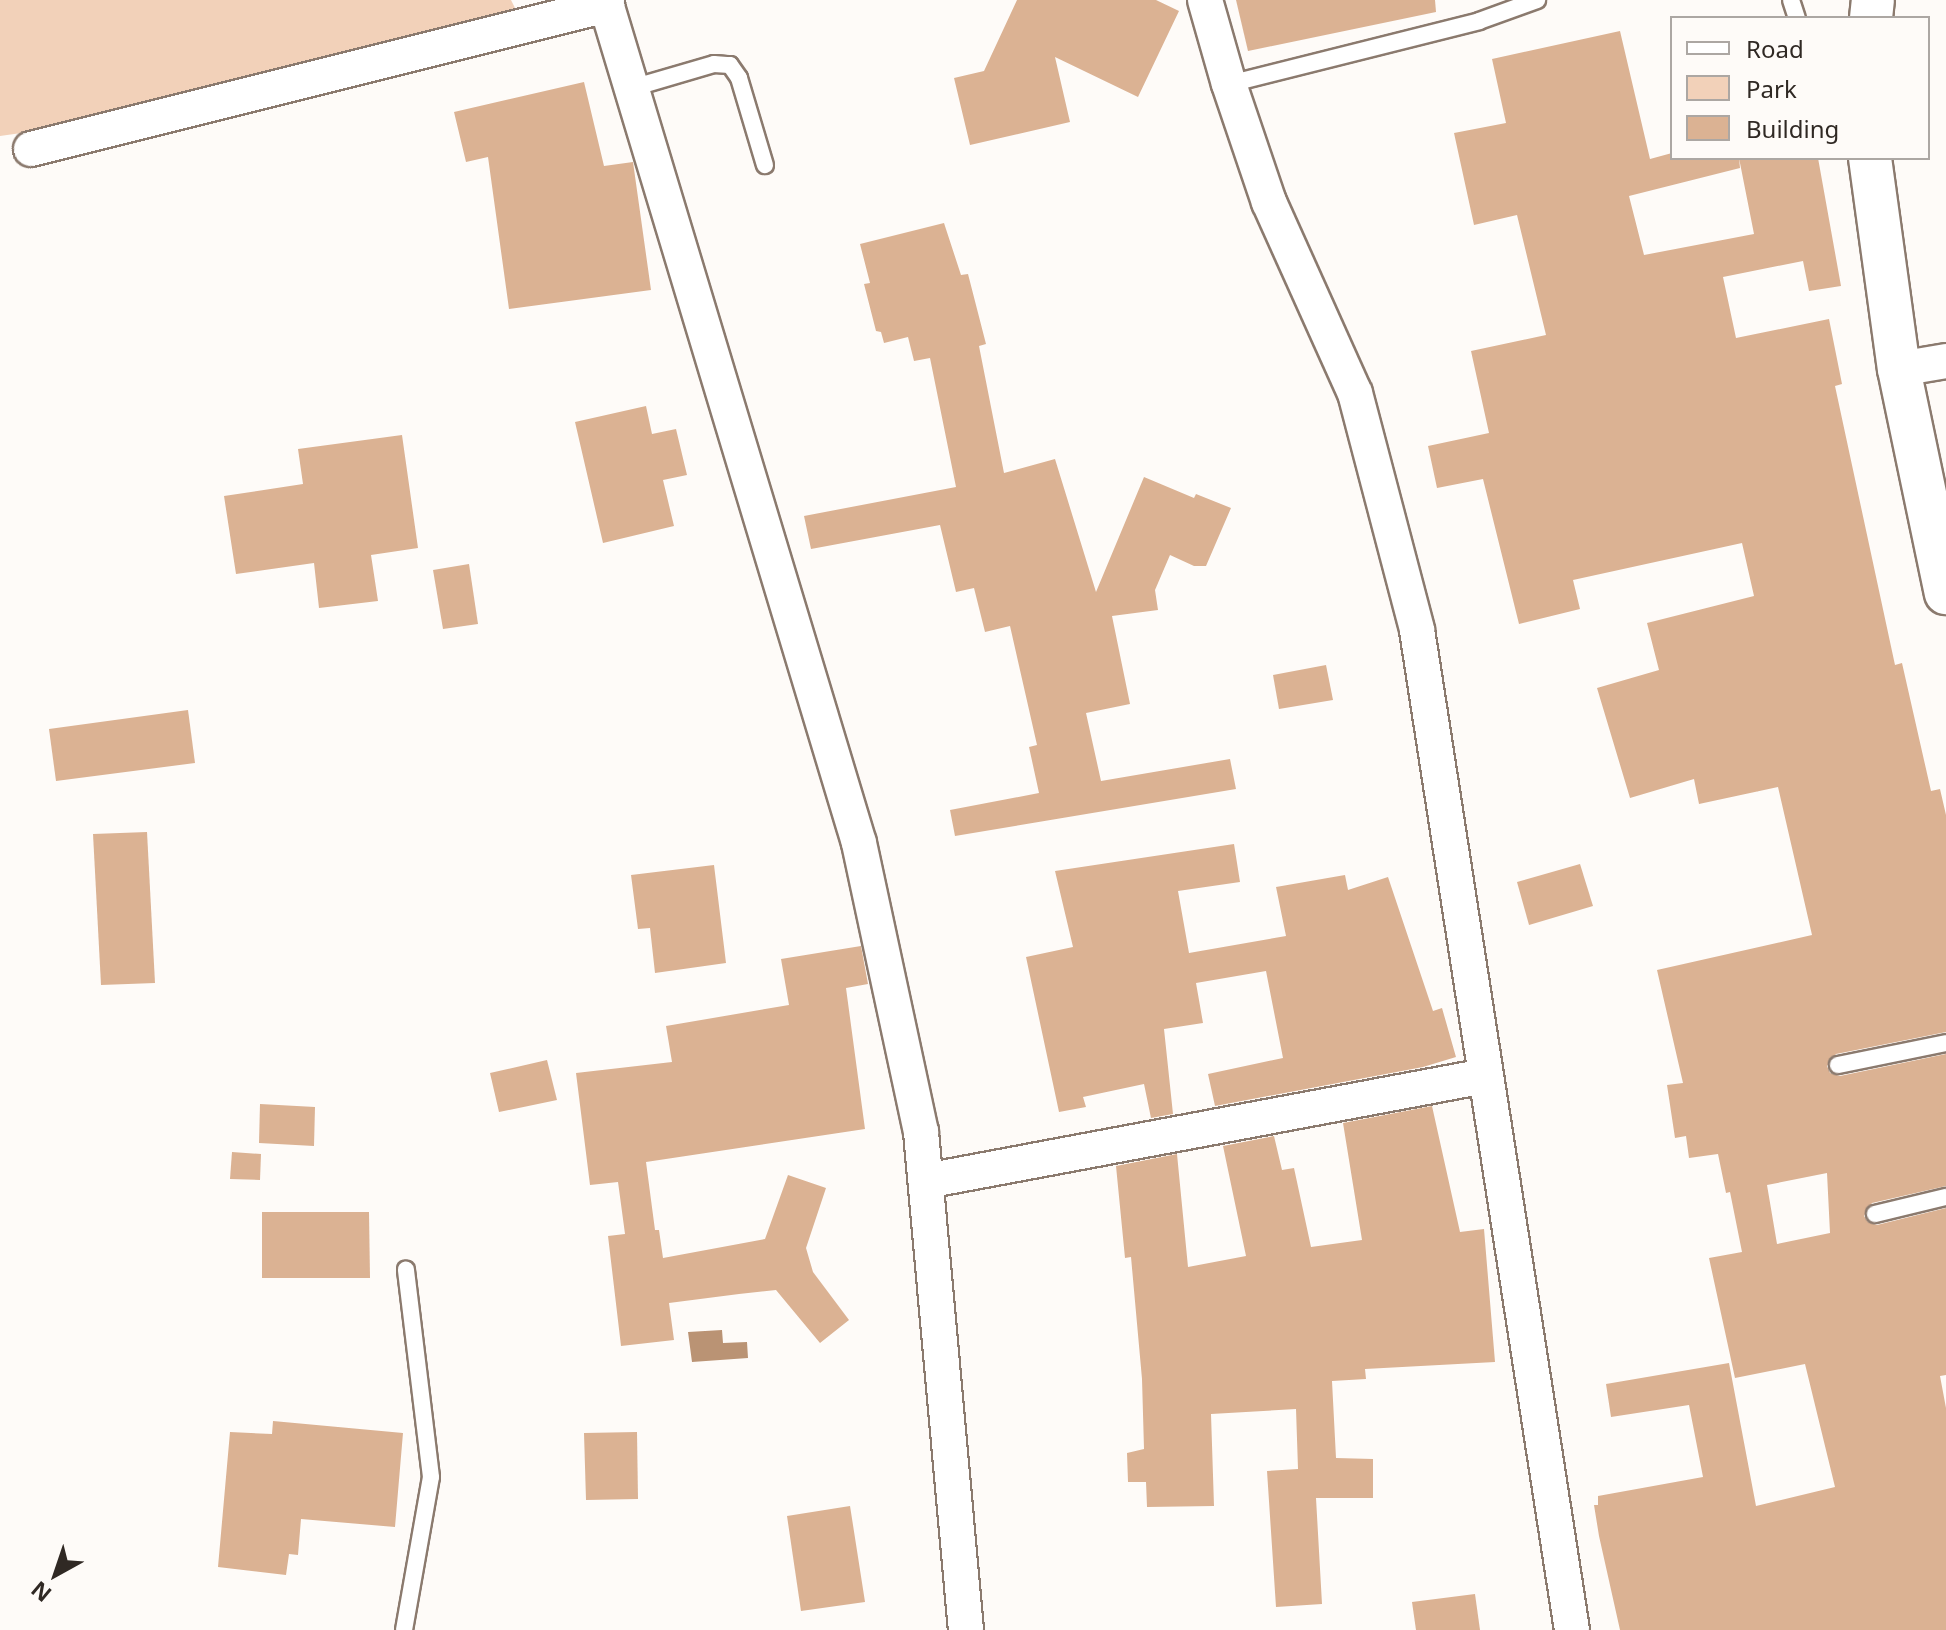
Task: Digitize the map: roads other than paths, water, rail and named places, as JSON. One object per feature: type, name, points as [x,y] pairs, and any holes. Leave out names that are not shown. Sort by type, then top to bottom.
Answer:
[{"type":"street","points":[[1205,0],[1229,84],[1269,202],[1355,393],[1417,630],[1572,1630]]},
{"type":"street","points":[[31,149],[606,3],[859,843],[921,1132],[966,1630]]},
{"type":"street","points":[[1870,160],[1899,369],[1946,593]]},
{"type":"street","points":[[1899,369],[1946,361]]},
{"type":"street","points":[[926,1181],[1485,1076]]},
{"type":"lane","points":[[1229,84],[1479,21],[1537,0]]},
{"type":"lane","points":[[632,88],[714,64],[730,65],[739,78],[765,165]]},
{"type":"lane","points":[[1838,1065],[1946,1043]]},
{"type":"lane","points":[[1875,1214],[1946,1197]]},
{"type":"lane","points":[[404,1630],[431,1477],[406,1270]]}]
